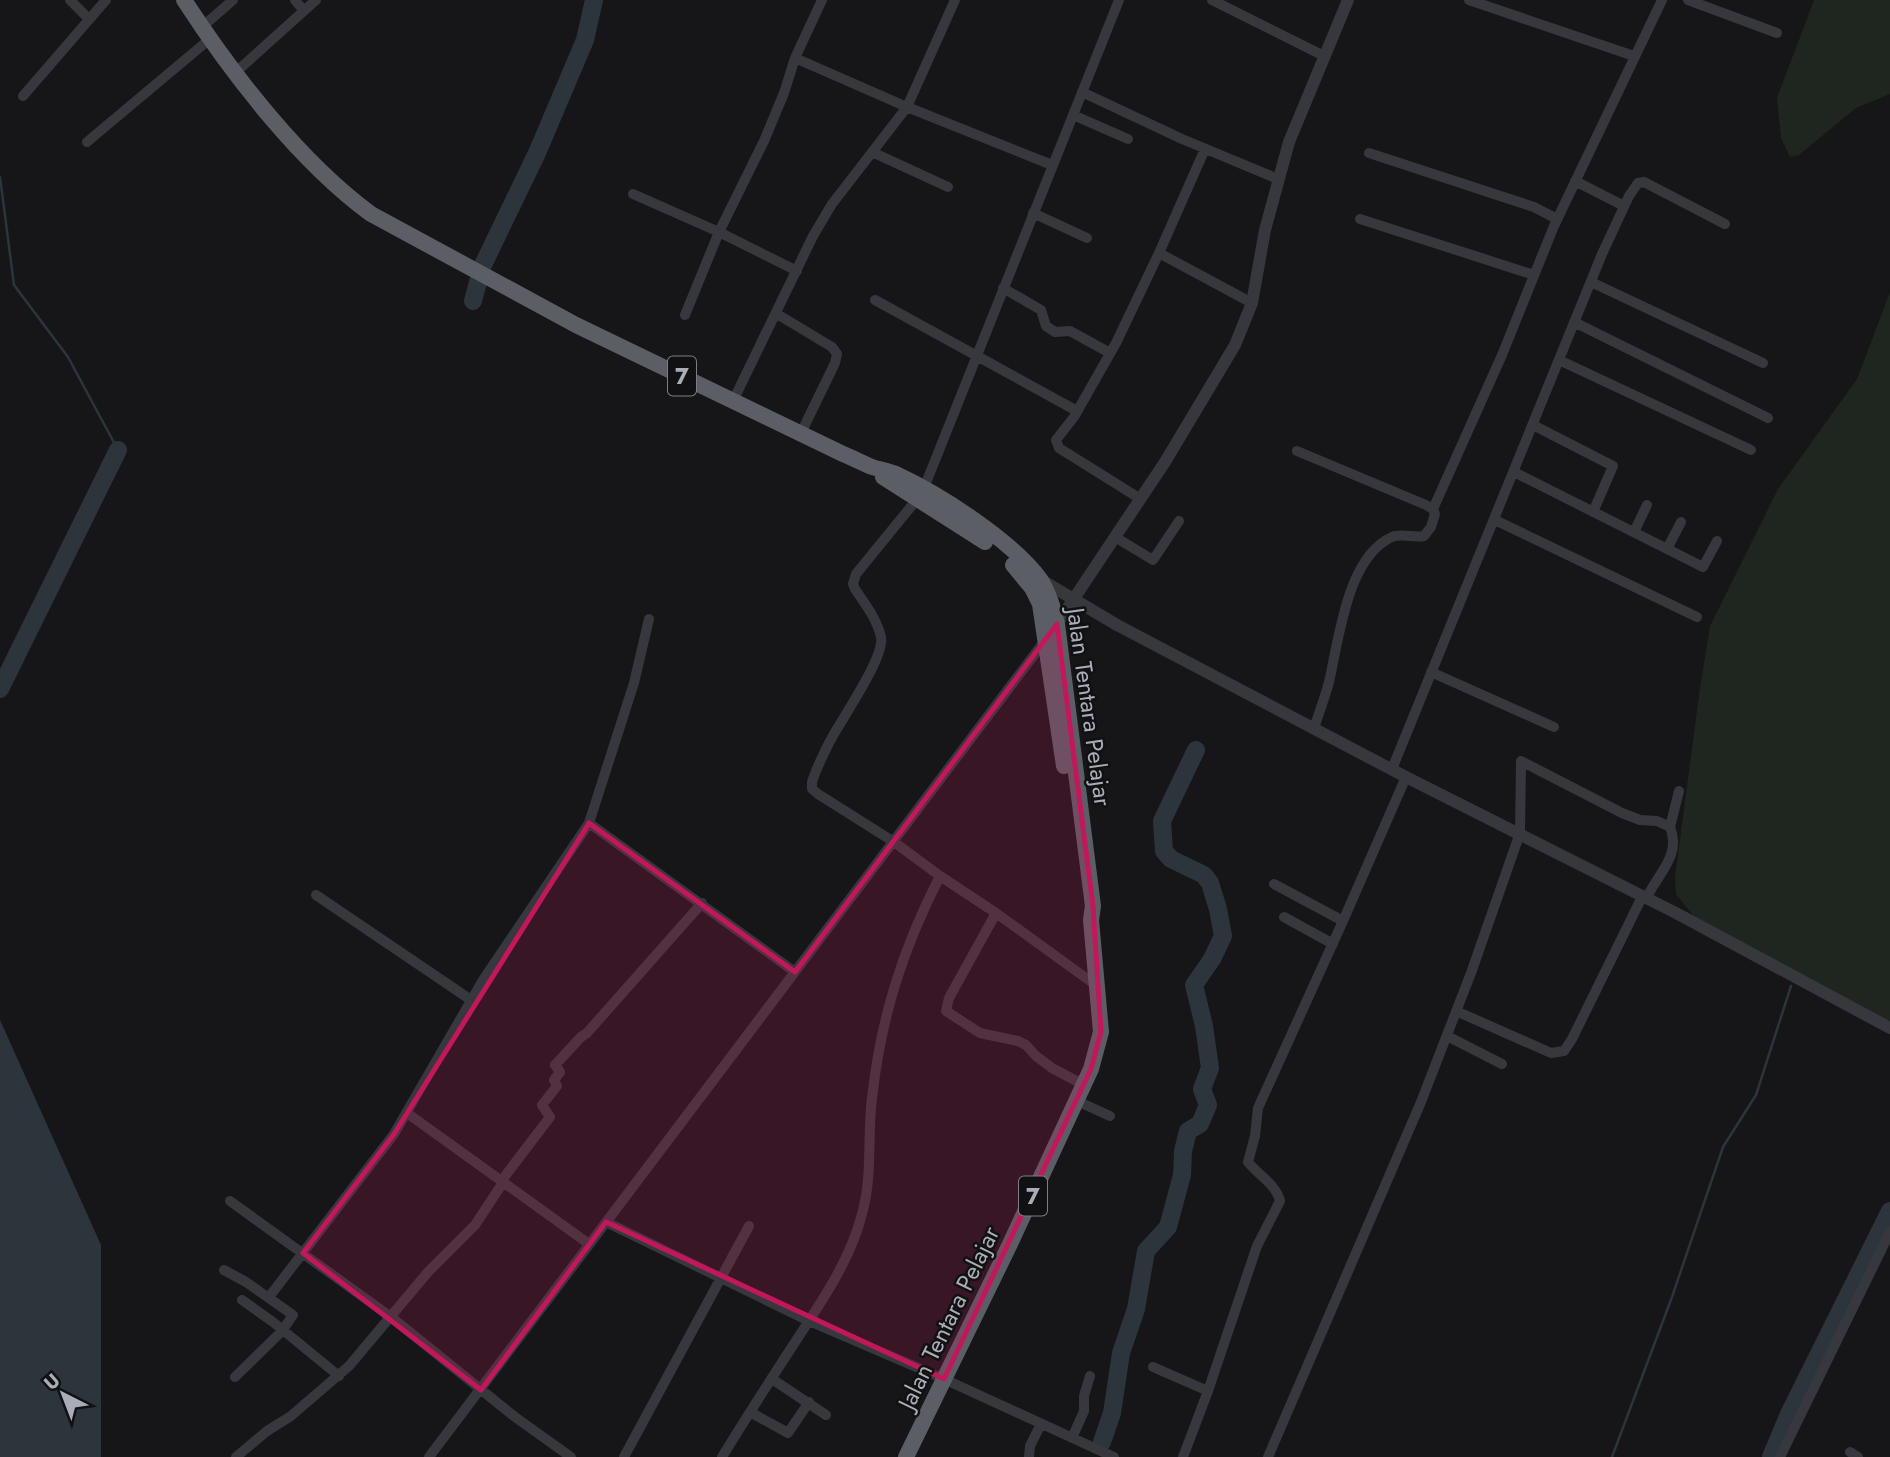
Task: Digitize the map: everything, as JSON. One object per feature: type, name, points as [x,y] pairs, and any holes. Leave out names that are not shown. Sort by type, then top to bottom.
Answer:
[{"type":"highway","name":"7","points":[[184,0],[236,72]]},
{"type":"highway","name":"Jalan Tentara Pelajar","points":[[236,72],[293,141],[348,197],[400,231],[576,325],[873,467],[895,473],[921,493],[982,527],[1013,551],[1048,595],[1057,624],[1093,906],[1091,920],[1101,1032],[1091,1069],[1077,1101],[906,1457]]},
{"type":"highway","name":"Jalan Tentara Pelajar","points":[[1032,578],[1046,639],[1084,906],[1091,920]]},
{"type":"street","points":[[70,0],[89,19]]},
{"type":"street","points":[[23,96],[106,0]]},
{"type":"street","points":[[86,142],[207,32],[233,0]]},
{"type":"street","points":[[295,0],[304,11]]},
{"type":"street","points":[[236,72],[316,0]]},
{"type":"street","points":[[685,315],[719,232],[764,141],[795,58],[822,0]]},
{"type":"street","points":[[733,401],[832,204],[907,107],[955,0]]},
{"type":"street","points":[[1098,987],[996,912],[818,794],[812,789],[812,782],[830,742],[881,647],[881,638],[873,617],[853,584],[856,574],[921,493],[1119,0]]},
{"type":"street","points":[[1212,0],[1324,56]]},
{"type":"street","points":[[429,1457],[1046,639],[1165,462],[1235,345],[1252,303],[1265,230],[1289,142],[1348,0]]},
{"type":"street","points":[[1469,0],[1634,57]]},
{"type":"street","points":[[1314,728],[1326,693],[1348,599],[1361,565],[1395,535],[1424,536],[1435,517],[1433,509],[1502,355],[1558,219],[1661,0]]},
{"type":"street","points":[[1688,0],[1777,33]]},
{"type":"street","points":[[795,58],[907,107],[1052,165]]},
{"type":"street","points":[[1082,92],[1205,149],[1278,179]]},
{"type":"street","points":[[1073,115],[1128,139]]},
{"type":"street","points":[[1139,498],[1069,454],[1056,444],[1056,440],[1077,411],[1110,353],[1159,253],[1205,149]]},
{"type":"street","points":[[872,152],[948,187]]},
{"type":"street","points":[[1369,153],[1534,207],[1558,219]]},
{"type":"street","points":[[1575,181],[1624,206]]},
{"type":"street","points":[[1392,769],[1574,322],[1624,206],[1638,183],[1644,182],[1725,224]]},
{"type":"street","points":[[633,194],[719,232],[797,271]]},
{"type":"street","points":[[1033,213],[1087,238]]},
{"type":"street","points":[[1360,219],[1534,275]]},
{"type":"street","points":[[1159,253],[1252,303]]},
{"type":"street","points":[[1591,282],[1763,363]]},
{"type":"street","points":[[1003,289],[1041,310],[1045,325],[1055,332],[1070,331],[1110,353]]},
{"type":"street","points":[[875,300],[1077,411]]},
{"type":"street","points":[[777,314],[832,346],[837,354],[801,433]]},
{"type":"street","points":[[1574,322],[1768,418]]},
{"type":"street","points":[[1559,360],[1751,450]]},
{"type":"street","points":[[1533,425],[1613,466],[1593,512]]},
{"type":"street","points":[[1297,451],[1433,509]]},
{"type":"street","points":[[1514,472],[1703,567],[1717,541]]},
{"type":"street","points":[[1634,532],[1647,505]]},
{"type":"street","points":[[1495,520],[1697,617]]},
{"type":"street","points":[[1115,537],[1153,559],[1179,521]]},
{"type":"street","points":[[1667,549],[1681,522]]},
{"type":"street","points":[[1032,578],[1392,769],[1676,913],[1890,1028]]},
{"type":"street","points":[[269,1297],[394,1134],[471,1000],[589,822],[634,683],[649,619]]},
{"type":"street","points":[[1431,672],[1554,727]]},
{"type":"street","points":[[1268,1457],[1421,1102],[1520,833],[1521,750]]},
{"type":"street","points":[[1520,762],[1523,761],[1622,813],[1640,820],[1657,821],[1670,827]]},
{"type":"street","points":[[1183,1457],[1257,1247],[1280,1200],[1278,1193],[1248,1163],[1258,1108],[1406,776]]},
{"type":"street","points":[[1456,1011],[1551,1053],[1564,1051],[1672,853],[1673,838],[1670,827],[1679,791]]},
{"type":"street","points":[[589,822],[795,972]]},
{"type":"street","points":[[722,1457],[836,1278],[862,1215],[870,1178],[870,1118],[874,1078],[888,1000],[915,925],[940,876]]},
{"type":"street","points":[[1274,884],[1343,921]]},
{"type":"street","points":[[316,895],[471,1000]]},
{"type":"street","points":[[236,1457],[339,1376],[428,1272],[475,1225],[503,1180],[550,1117],[542,1105],[557,1086],[554,1080],[560,1072],[555,1065],[587,1033],[702,903]]},
{"type":"street","points":[[996,912],[949,998],[946,1011],[981,1033],[1026,1045],[1052,1068],[1084,1085]]},
{"type":"street","points":[[1284,917],[1333,944]]},
{"type":"street","points":[[1447,1036],[1502,1063]]},
{"type":"street","points":[[1077,1101],[1110,1116]]},
{"type":"street","points":[[407,1113],[589,1244]]},
{"type":"street","points":[[230,1201],[391,1317],[481,1390],[571,1457]]},
{"type":"street","points":[[606,1222],[809,1321],[1114,1457]]},
{"type":"street","points":[[624,1457],[748,1226]]},
{"type":"street","points":[[1780,1457],[1890,1232]]},
{"type":"street","points":[[224,1270],[293,1315],[282,1331],[235,1377]]},
{"type":"street","points":[[242,1300],[339,1376]]},
{"type":"street","points":[[1153,1367],[1208,1391]]},
{"type":"street","points":[[1072,1437],[1084,1411],[1084,1396],[1090,1376]]},
{"type":"street","points":[[772,1379],[826,1415]]},
{"type":"street","points":[[750,1412],[788,1433],[809,1402]]},
{"type":"street","points":[[1029,1457],[1030,1446],[1041,1423]]},
{"type":"highlighted area","points":[[1057,624],[1093,906],[1101,1032],[1091,1069],[944,1379],[606,1222],[481,1390],[303,1253],[394,1134],[589,823],[795,972]]},
{"type":"shaded area","points":[[1814,0],[1890,0],[1890,94],[1856,108],[1799,155],[1790,157],[1781,138],[1777,98]]},
{"type":"shaded area","points":[[1890,292],[1890,1022],[1695,918],[1676,894],[1675,877],[1710,626],[1778,489],[1857,379]]},
{"type":"shaded area","points":[[0,1020],[101,1245],[101,1457],[0,1457]]},
{"type":"waterway","points":[[473,301],[482,267],[537,153],[585,40],[594,0]]},
{"type":"waterway","points":[[0,177],[14,285],[68,357],[118,450]]},
{"type":"waterway","points":[[0,689],[118,450]]},
{"type":"waterway","points":[[1102,1442],[1112,1413],[1121,1353],[1136,1309],[1146,1251],[1168,1227],[1182,1175],[1183,1151],[1188,1131],[1200,1124],[1208,1105],[1202,1089],[1210,1068],[1194,985],[1212,959],[1223,936],[1210,883],[1204,875],[1171,859],[1164,851],[1162,821],[1196,750]]},
{"type":"waterway","points":[[1612,1457],[1672,1297],[1723,1147],[1756,1095],[1791,986]]},
{"type":"waterway","points":[[1771,1457],[1789,1414],[1890,1211]]}]
